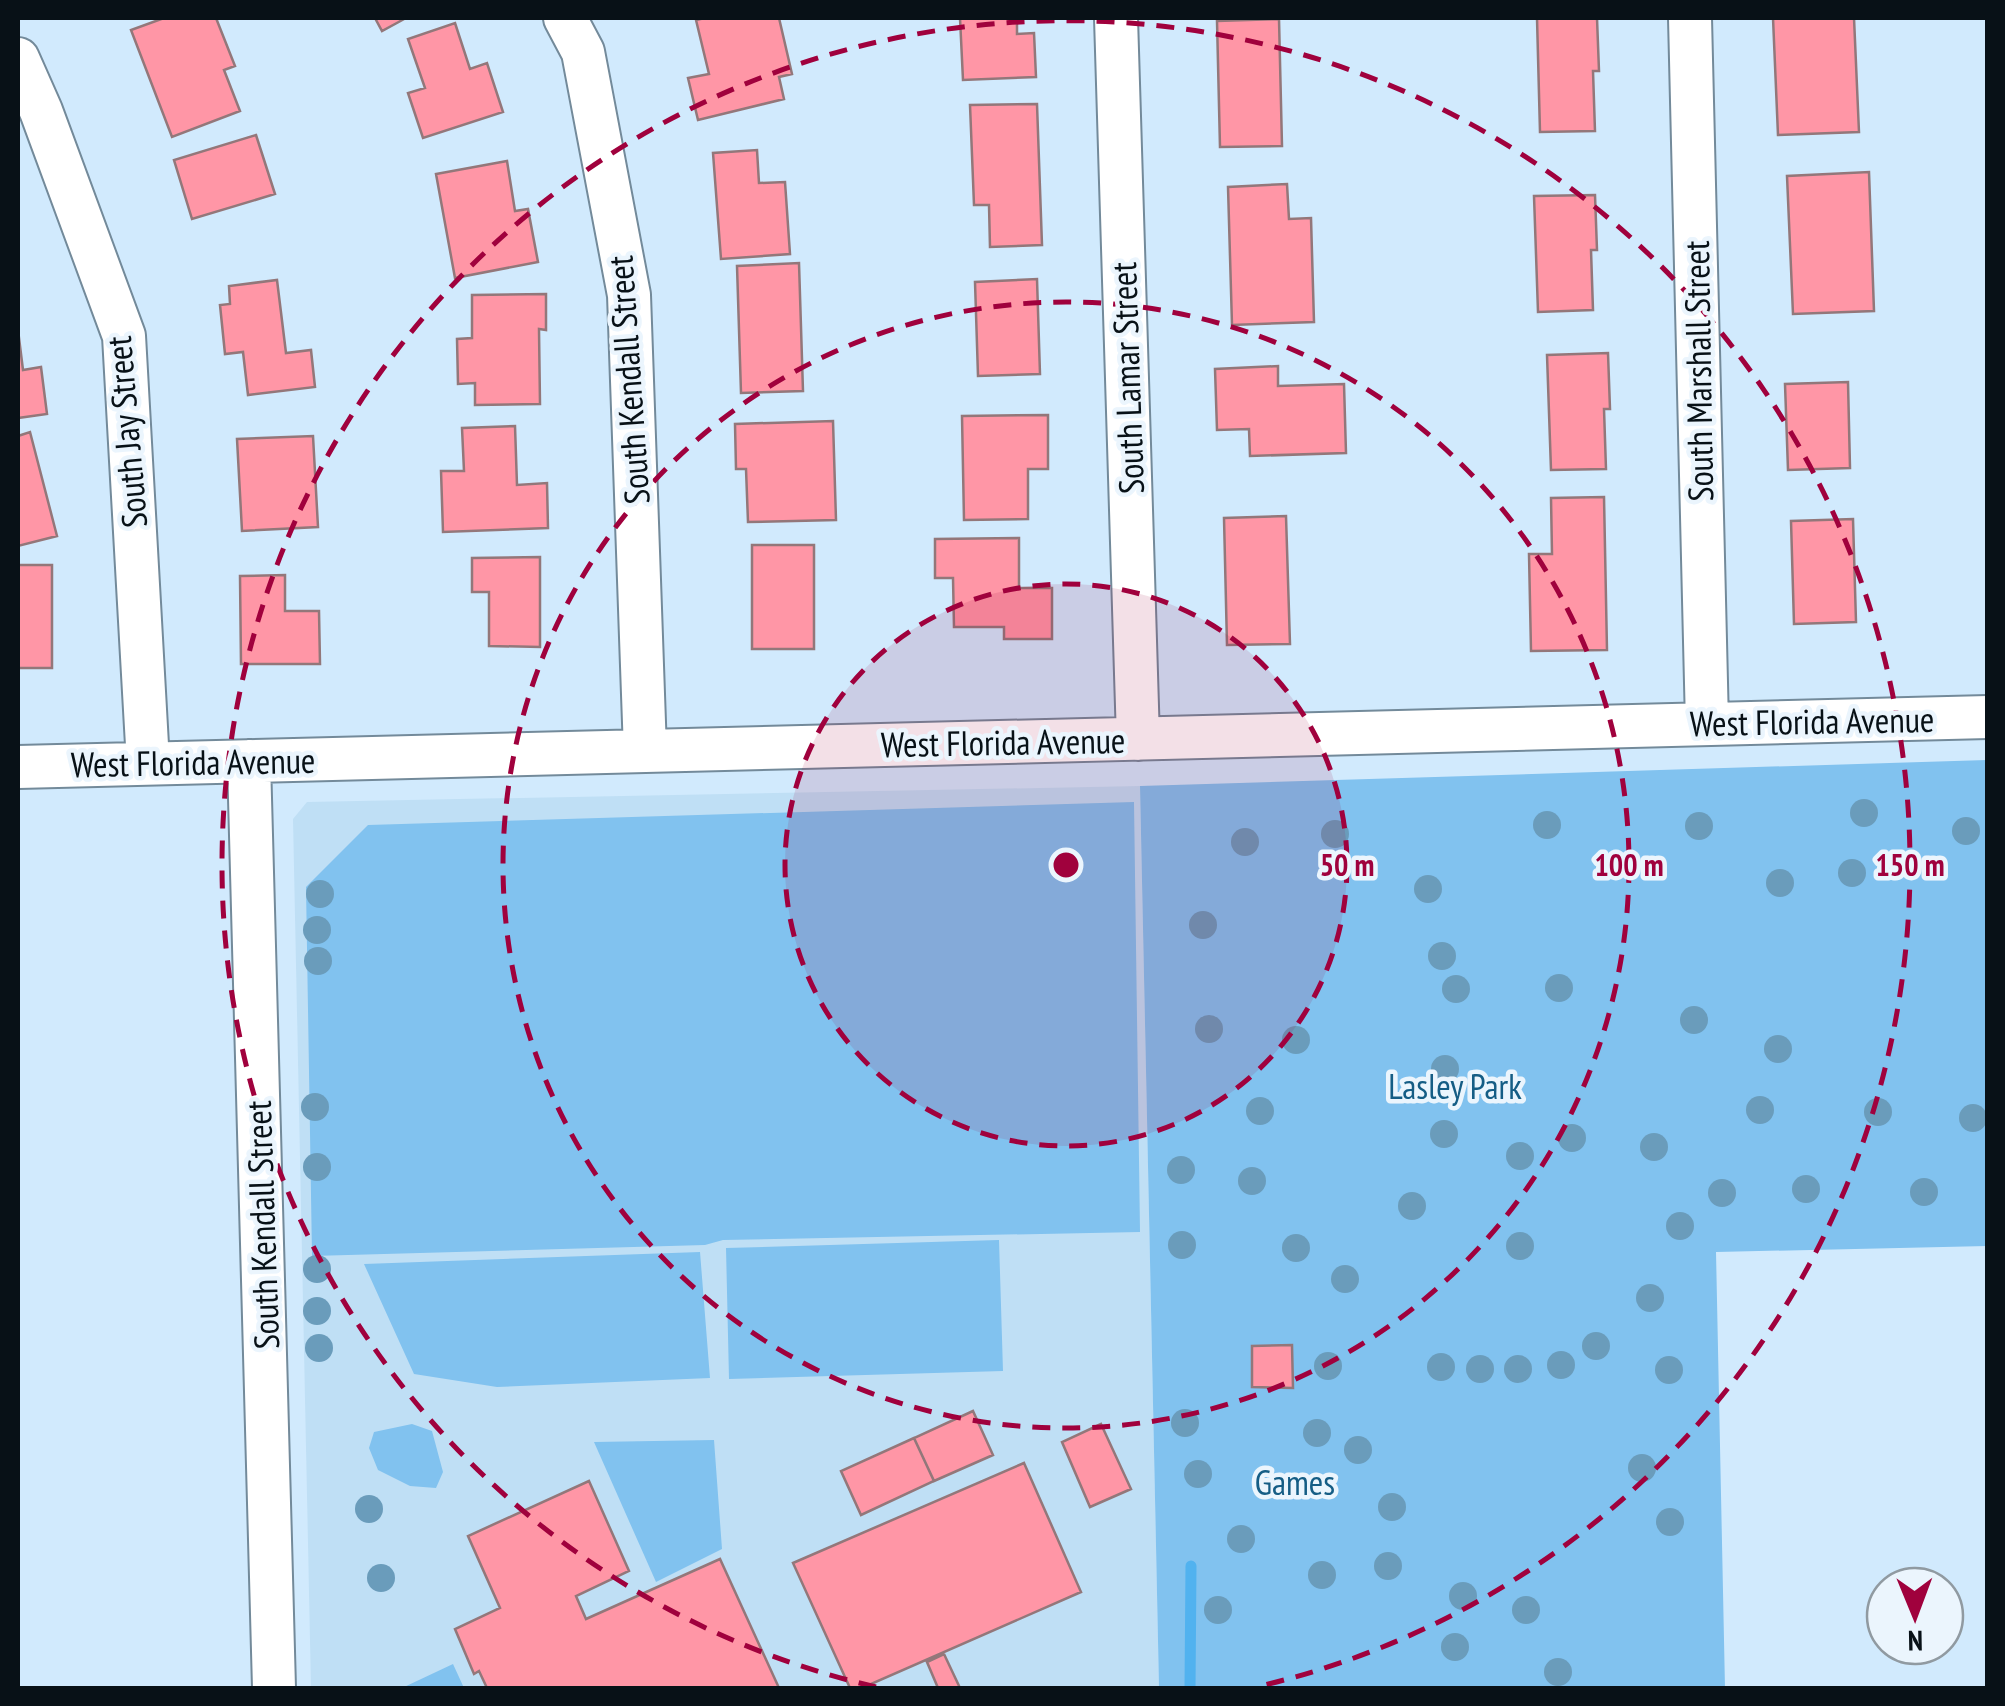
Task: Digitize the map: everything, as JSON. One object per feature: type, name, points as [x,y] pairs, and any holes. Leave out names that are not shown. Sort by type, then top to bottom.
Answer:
[{"type":"street","name":"South Kendall Street","points":[[565,18],[583,52],[629,295],[645,751]]},
{"type":"street","name":"South Lamar Street","points":[[1116,18],[1138,739]]},
{"type":"street","name":"South Marshall Street","points":[[1690,18],[1707,724]]},
{"type":"street","name":"South Jay Street","points":[[18,59],[124,336],[148,764]]},
{"type":"street","name":"West Florida Avenue","points":[[18,767],[1988,717]]},
{"type":"street","name":"South Kendall Street","points":[[249,761],[274,1688]]},
{"type":"shaded area","points":[[1140,786],[1159,1688],[311,1688],[293,819],[307,802]]},
{"type":"green space","name":"Lasley Park","points":[[1987,760],[1987,1246],[1716,1252],[1725,1688],[1159,1688],[1140,786]]},
{"type":"green space","points":[[1134,802],[1140,1232],[723,1240],[705,1245],[312,1256],[306,887],[368,825]]},
{"type":"green space","points":[[999,1240],[1003,1371],[729,1379],[726,1248]]},
{"type":"green space","points":[[700,1252],[710,1378],[497,1387],[414,1374],[364,1264]]},
{"type":"green space","points":[[412,1424],[432,1431],[443,1472],[436,1488],[410,1486],[378,1470],[369,1448],[374,1432]]},
{"type":"green space","points":[[714,1440],[722,1549],[656,1582],[594,1442]]},
{"type":"green space","points":[[453,1664],[464,1688],[402,1688]]},
{"type":"building","points":[[164,18],[216,18],[235,66],[224,70],[240,111],[172,137],[131,30]]},
{"type":"building","points":[[375,18],[406,18],[382,31]]},
{"type":"building","points":[[779,18],[792,74],[779,77],[784,99],[698,120],[688,78],[709,74],[696,20]]},
{"type":"building","points":[[960,18],[1017,18],[1017,34],[1034,33],[1036,77],[963,80]]},
{"type":"building","points":[[1537,18],[1597,18],[1599,71],[1593,71],[1595,131],[1540,132]]},
{"type":"building","points":[[1773,18],[1854,18],[1859,132],[1778,135]]},
{"type":"building","points":[[1279,19],[1282,146],[1220,147],[1217,21]]},
{"type":"building","points":[[455,23],[470,69],[487,63],[503,112],[423,138],[408,93],[425,88],[408,39]]},
{"type":"building","points":[[1037,104],[1042,245],[990,247],[989,205],[974,205],[970,105]]},
{"type":"building","points":[[256,135],[275,194],[192,219],[174,160]]},
{"type":"building","points":[[757,150],[759,183],[785,182],[790,254],[721,259],[713,153]]},
{"type":"building","points":[[507,161],[515,211],[528,209],[538,262],[455,278],[436,174]]},
{"type":"building","points":[[1869,172],[1874,311],[1793,314],[1787,176]]},
{"type":"building","points":[[1287,184],[1289,219],[1311,218],[1314,322],[1232,325],[1228,187]]},
{"type":"building","points":[[1595,195],[1597,250],[1591,250],[1593,310],[1538,312],[1534,196]]},
{"type":"building","points":[[799,263],[803,391],[741,393],[737,266]]},
{"type":"building","points":[[1037,279],[1040,374],[978,376],[975,282]]},
{"type":"building","points":[[277,280],[286,353],[311,350],[315,387],[248,395],[243,352],[225,354],[220,305],[230,304],[229,286]]},
{"type":"building","points":[[546,294],[546,330],[539,329],[540,404],[475,405],[475,383],[458,384],[457,339],[472,338],[472,295]]},
{"type":"building","points":[[18,330],[23,370],[41,367],[47,414],[18,418]]},
{"type":"building","points":[[1608,353],[1610,409],[1604,409],[1606,469],[1551,470],[1547,355]]},
{"type":"building","points":[[1278,366],[1278,386],[1344,384],[1346,453],[1250,456],[1249,429],[1217,430],[1215,369]]},
{"type":"building","points":[[1848,382],[1850,468],[1788,470],[1785,384]]},
{"type":"building","points":[[1048,415],[1048,469],[1028,469],[1028,519],[964,520],[962,416]]},
{"type":"building","points":[[833,421],[836,520],[748,522],[746,469],[736,469],[735,424]]},
{"type":"building","points":[[515,426],[517,485],[547,483],[548,528],[443,532],[441,471],[464,471],[462,428]]},
{"type":"building","points":[[30,432],[57,536],[18,546],[18,436]]},
{"type":"building","points":[[313,436],[318,527],[242,531],[237,439]]},
{"type":"building","points":[[1604,497],[1607,650],[1531,651],[1529,554],[1552,554],[1551,498]]},
{"type":"building","points":[[1286,516],[1290,644],[1227,645],[1224,518]]},
{"type":"building","points":[[1853,519],[1856,622],[1794,624],[1791,521]]},
{"type":"building","points":[[1019,538],[1019,588],[1052,588],[1052,639],[1004,639],[1004,627],[954,627],[953,578],[935,578],[935,539]]},
{"type":"building","points":[[752,545],[814,545],[814,649],[752,649]]},
{"type":"building","points":[[540,557],[540,647],[489,646],[489,592],[472,592],[472,558]]},
{"type":"building","points":[[18,565],[52,565],[52,668],[18,668]]},
{"type":"building","points":[[285,575],[285,611],[319,611],[320,664],[241,664],[240,576]]},
{"type":"building","points":[[1292,1345],[1293,1388],[1252,1387],[1252,1346]]},
{"type":"building","points":[[973,1411],[993,1455],[934,1481],[914,1438]]},
{"type":"building","points":[[1101,1424],[1131,1489],[1090,1507],[1062,1442]]},
{"type":"building","points":[[914,1438],[934,1481],[861,1515],[841,1471]]},
{"type":"building","points":[[1024,1463],[1081,1592],[862,1688],[850,1688],[793,1563]]},
{"type":"building","points":[[589,1481],[629,1571],[576,1596],[586,1619],[720,1559],[779,1688],[487,1688],[479,1671],[474,1674],[455,1629],[500,1608],[468,1536]]},
{"type":"building","points":[[944,1654],[960,1688],[938,1688],[927,1662]]},
{"type":"waterway","points":[[1190,1688],[1191,1566]]},
{"type":"park label","name":"Games","points":[[1295,1482]]}]
